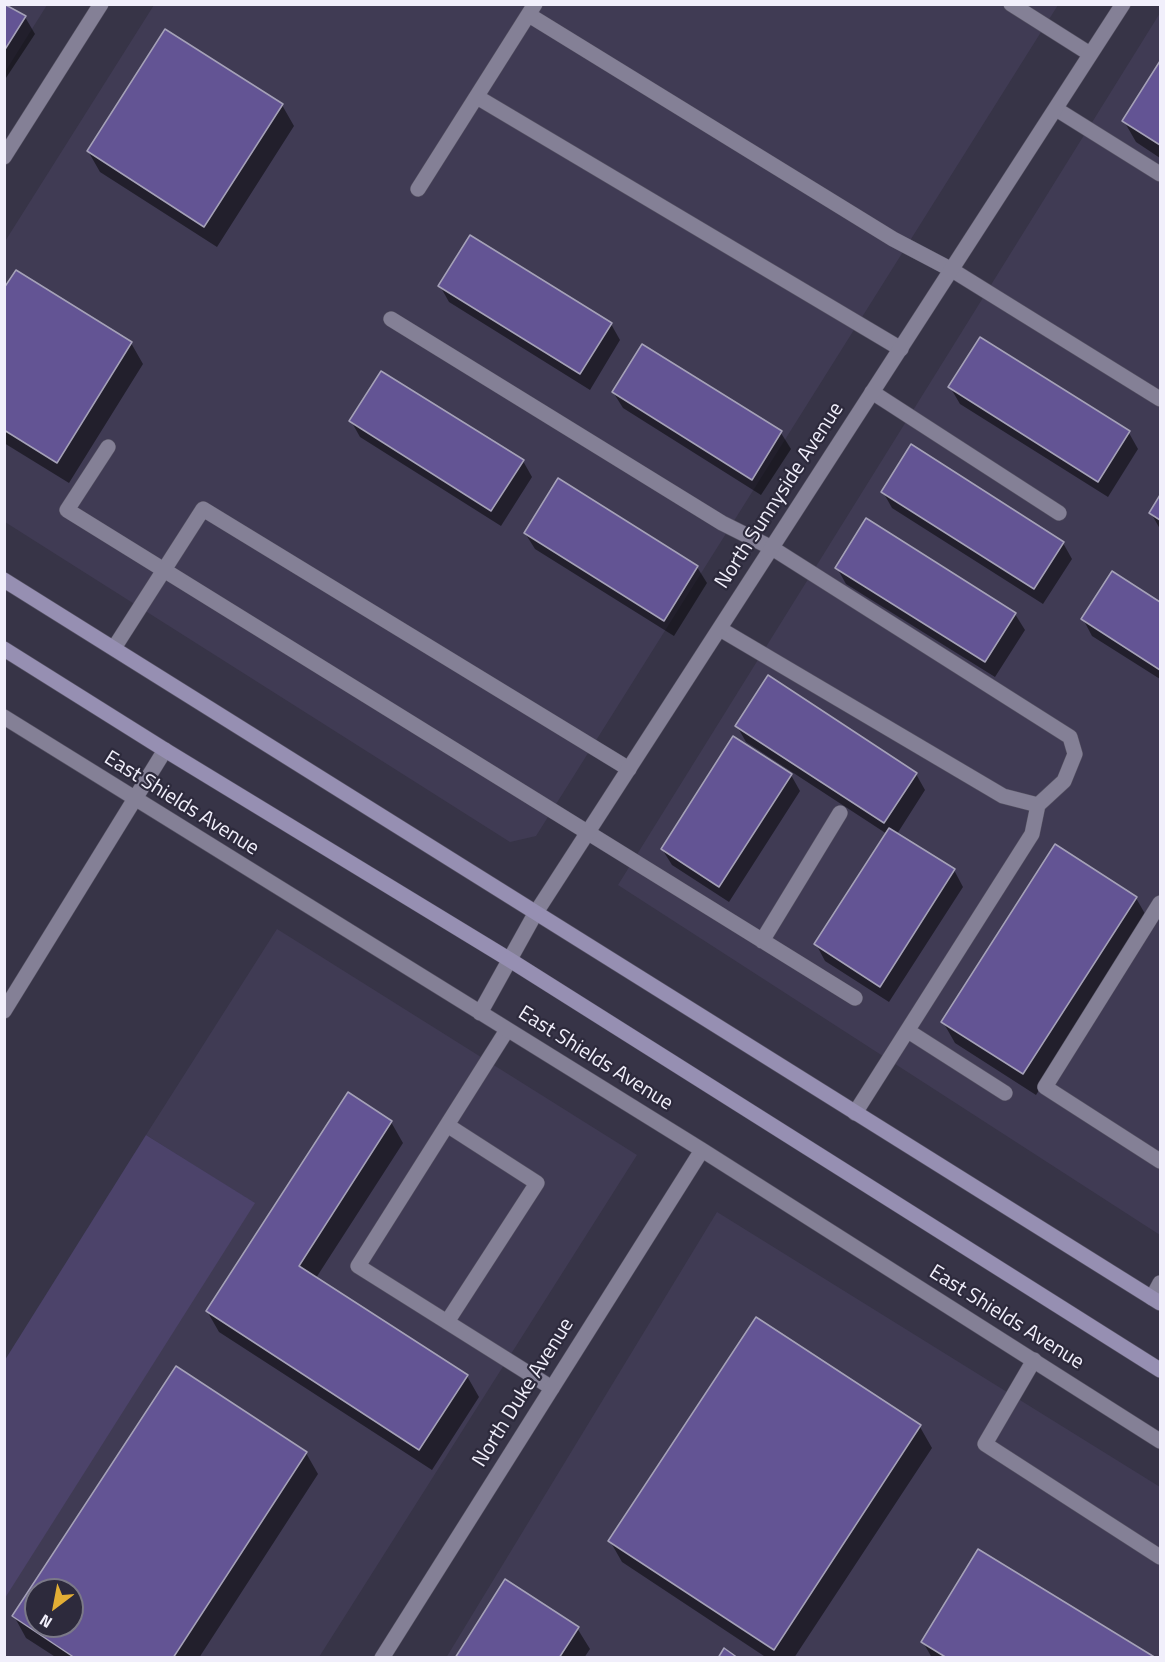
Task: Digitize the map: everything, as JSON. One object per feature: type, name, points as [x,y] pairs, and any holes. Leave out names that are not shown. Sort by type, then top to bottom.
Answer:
[{"type":"main road","points":[[4,580],[1156,1300]]},
{"type":"main road","name":"East Shields Avenue","points":[[4,649],[510,960],[1161,1370]]},
{"type":"street","points":[[4,157],[101,4]]},
{"type":"street","name":"North Sunnyside Avenue","points":[[480,1013],[536,914],[1123,4]]},
{"type":"street","points":[[1021,7],[1090,54]]},
{"type":"street","points":[[418,189],[532,10],[893,239],[952,270],[1161,399]]},
{"type":"street","points":[[477,97],[901,349]]},
{"type":"street","points":[[1056,109],[1161,174]]},
{"type":"street","points":[[391,319],[722,523],[772,548],[1070,737],[1075,754],[1064,781],[1038,805],[1032,834],[855,1113]]},
{"type":"street","points":[[872,393],[1059,513]]},
{"type":"street","points":[[108,447],[67,510],[855,998]]},
{"type":"street","points":[[114,648],[202,509],[629,769]]},
{"type":"street","points":[[720,629],[1003,796],[1038,805]]},
{"type":"street","name":"East Shields Avenue","points":[[4,717],[134,800],[702,1150],[1161,1440]]},
{"type":"street","points":[[4,1011],[165,750]]},
{"type":"street","points":[[762,941],[840,813]]},
{"type":"street","points":[[1161,903],[1045,1087],[1161,1161]]},
{"type":"street","points":[[507,1030],[358,1266],[552,1388]]},
{"type":"street","points":[[908,1031],[1005,1094]]},
{"type":"street","points":[[447,1125],[537,1183],[447,1322]]},
{"type":"street","name":"North Duke Avenue","points":[[382,1658],[702,1150]]},
{"type":"street","points":[[1156,1300],[1161,1283]]},
{"type":"street","points":[[1034,1360],[986,1444],[1161,1557]]},
{"type":"shaded area","points":[[5,5],[47,5],[5,72]]},
{"type":"shaded area","points":[[154,5],[1058,5],[536,836],[510,842],[5,522],[4,243]]},
{"type":"shaded area","points":[[1160,13],[1160,1235],[618,885]]},
{"type":"shaded area","points":[[277,929],[637,1155],[319,1657],[5,1657],[4,1597],[254,1203],[146,1135]]},
{"type":"shaded area","points":[[146,1135],[255,1203],[5,1598],[5,1360]]},
{"type":"shaded area","points":[[717,1212],[1160,1487],[1160,1657],[446,1658]]},
{"type":"building","points":[[4,4],[26,16],[4,51]]},
{"type":"building","points":[[165,29],[283,104],[204,227],[87,151]]},
{"type":"building","points":[[1160,61],[1160,145],[1122,121]]},
{"type":"building","points":[[470,235],[612,323],[580,374],[438,286]]},
{"type":"building","points":[[16,270],[132,342],[57,463],[4,430],[4,288]]},
{"type":"building","points":[[980,337],[1130,431],[1098,482],[948,387]]},
{"type":"building","points":[[642,344],[782,431],[752,480],[612,392]]},
{"type":"building","points":[[381,371],[524,460],[491,511],[349,421]]},
{"type":"building","points":[[911,444],[1064,542],[1034,589],[881,492]]},
{"type":"building","points":[[558,478],[698,566],[664,621],[524,533]]},
{"type":"building","points":[[1160,495],[1160,520],[1149,513]]},
{"type":"building","points":[[866,518],[1016,613],[985,662],[835,568]]},
{"type":"building","points":[[1112,571],[1160,602],[1160,670],[1081,619]]},
{"type":"building","points":[[768,675],[917,773],[884,823],[735,726]]},
{"type":"building","points":[[733,736],[792,774],[719,887],[661,849]]},
{"type":"building","points":[[889,828],[955,869],[880,987],[814,944]]},
{"type":"building","points":[[1055,844],[1137,897],[1023,1074],[941,1022]]},
{"type":"building","points":[[348,1092],[392,1121],[299,1266],[468,1375],[419,1450],[206,1311]]},
{"type":"building","points":[[756,1317],[921,1425],[774,1650],[608,1541]]},
{"type":"building","points":[[176,1366],[307,1452],[173,1658],[75,1658],[45,1638],[84,1638],[84,1578],[37,1578]]},
{"type":"building","points":[[978,1549],[1156,1658],[947,1658],[921,1642]]},
{"type":"building","points":[[505,1579],[579,1627],[559,1658],[455,1658]]},
{"type":"building","points":[[24,1598],[24,1624],[12,1616]]},
{"type":"building","points":[[724,1648],[738,1658],[718,1658]]}]
